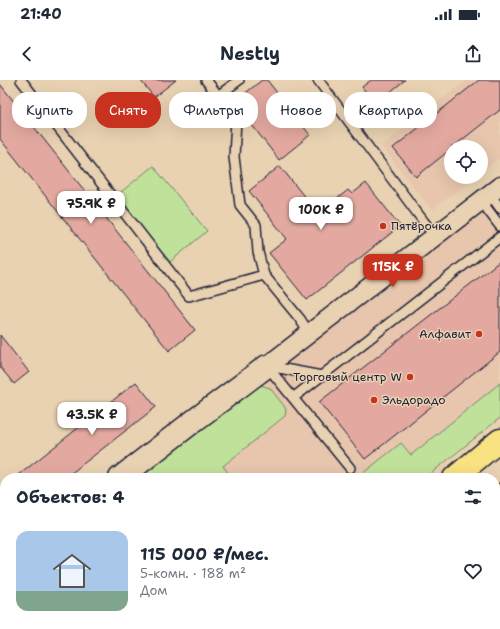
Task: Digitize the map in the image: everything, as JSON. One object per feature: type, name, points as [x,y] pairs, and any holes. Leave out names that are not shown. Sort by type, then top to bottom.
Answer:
[{"type":"highway","points":[[460,473],[500,440]]},
{"type":"street","points":[[126,473],[435,236],[493,197]]},
{"type":"lane","points":[[20,80],[189,296],[264,275]]},
{"type":"lane","points":[[206,80],[215,92]]},
{"type":"lane","points":[[223,92],[239,80]]},
{"type":"lane","points":[[318,80],[435,236]]},
{"type":"lane","points":[[235,128],[234,157],[240,205],[256,225],[258,252],[264,275],[300,319],[309,333]]},
{"type":"lane","points":[[493,197],[500,226]]},
{"type":"lane","points":[[294,398],[500,237]]},
{"type":"lane","points":[[267,366],[322,376]]},
{"type":"lane","points":[[267,366],[350,468]]},
{"type":"shaded area","points":[[467,80],[500,80],[500,158],[488,167],[488,140],[444,140],[444,184],[466,184],[432,210],[381,146],[404,128],[437,128],[437,103]]},
{"type":"shaded area","points":[[500,200],[500,383],[411,455],[401,444],[363,473],[227,473],[222,467],[285,415],[284,406],[261,378]]},
{"type":"green space","points":[[153,166],[207,231],[170,262],[116,196]]},
{"type":"green space","points":[[500,383],[500,418],[431,473],[363,473],[401,443],[411,455]]},
{"type":"green space","points":[[261,385],[270,388],[284,406],[286,410],[285,416],[223,466],[228,473],[143,473],[251,388]]},
{"type":"building","points":[[140,80],[176,80],[160,92],[150,92]]},
{"type":"building","points":[[262,80],[267,80],[276,92],[266,92],[266,128],[305,128],[310,135],[279,160],[254,128],[258,128],[258,92],[247,92]]},
{"type":"building","points":[[371,80],[405,80],[390,92],[366,92],[362,87]]},
{"type":"building","points":[[479,80],[500,80],[500,110],[462,140],[444,140],[444,155],[416,177],[393,148],[418,128],[437,128],[437,113]]},
{"type":"building","points":[[0,84],[12,99],[12,128],[35,128],[195,330],[169,351],[0,139]]},
{"type":"building","points":[[280,166],[318,214],[348,190],[352,194],[366,183],[400,226],[307,300],[269,253],[287,239],[249,191]]},
{"type":"building","name":"Торговый центр W","points":[[500,261],[500,352],[365,459],[319,402]]},
{"type":"building","points":[[0,335],[29,372],[14,384],[0,367]]},
{"type":"building","points":[[136,382],[156,407],[71,473],[21,473]]},
{"type":"place","name":"Пятёрочка","points":[[383,226]]},
{"type":"place","name":"Алфавит","points":[[479,334]]},
{"type":"place","name":"Торговый центр W","points":[[410,377]]},
{"type":"place","name":"Эльдорадо","points":[[374,400]]}]
